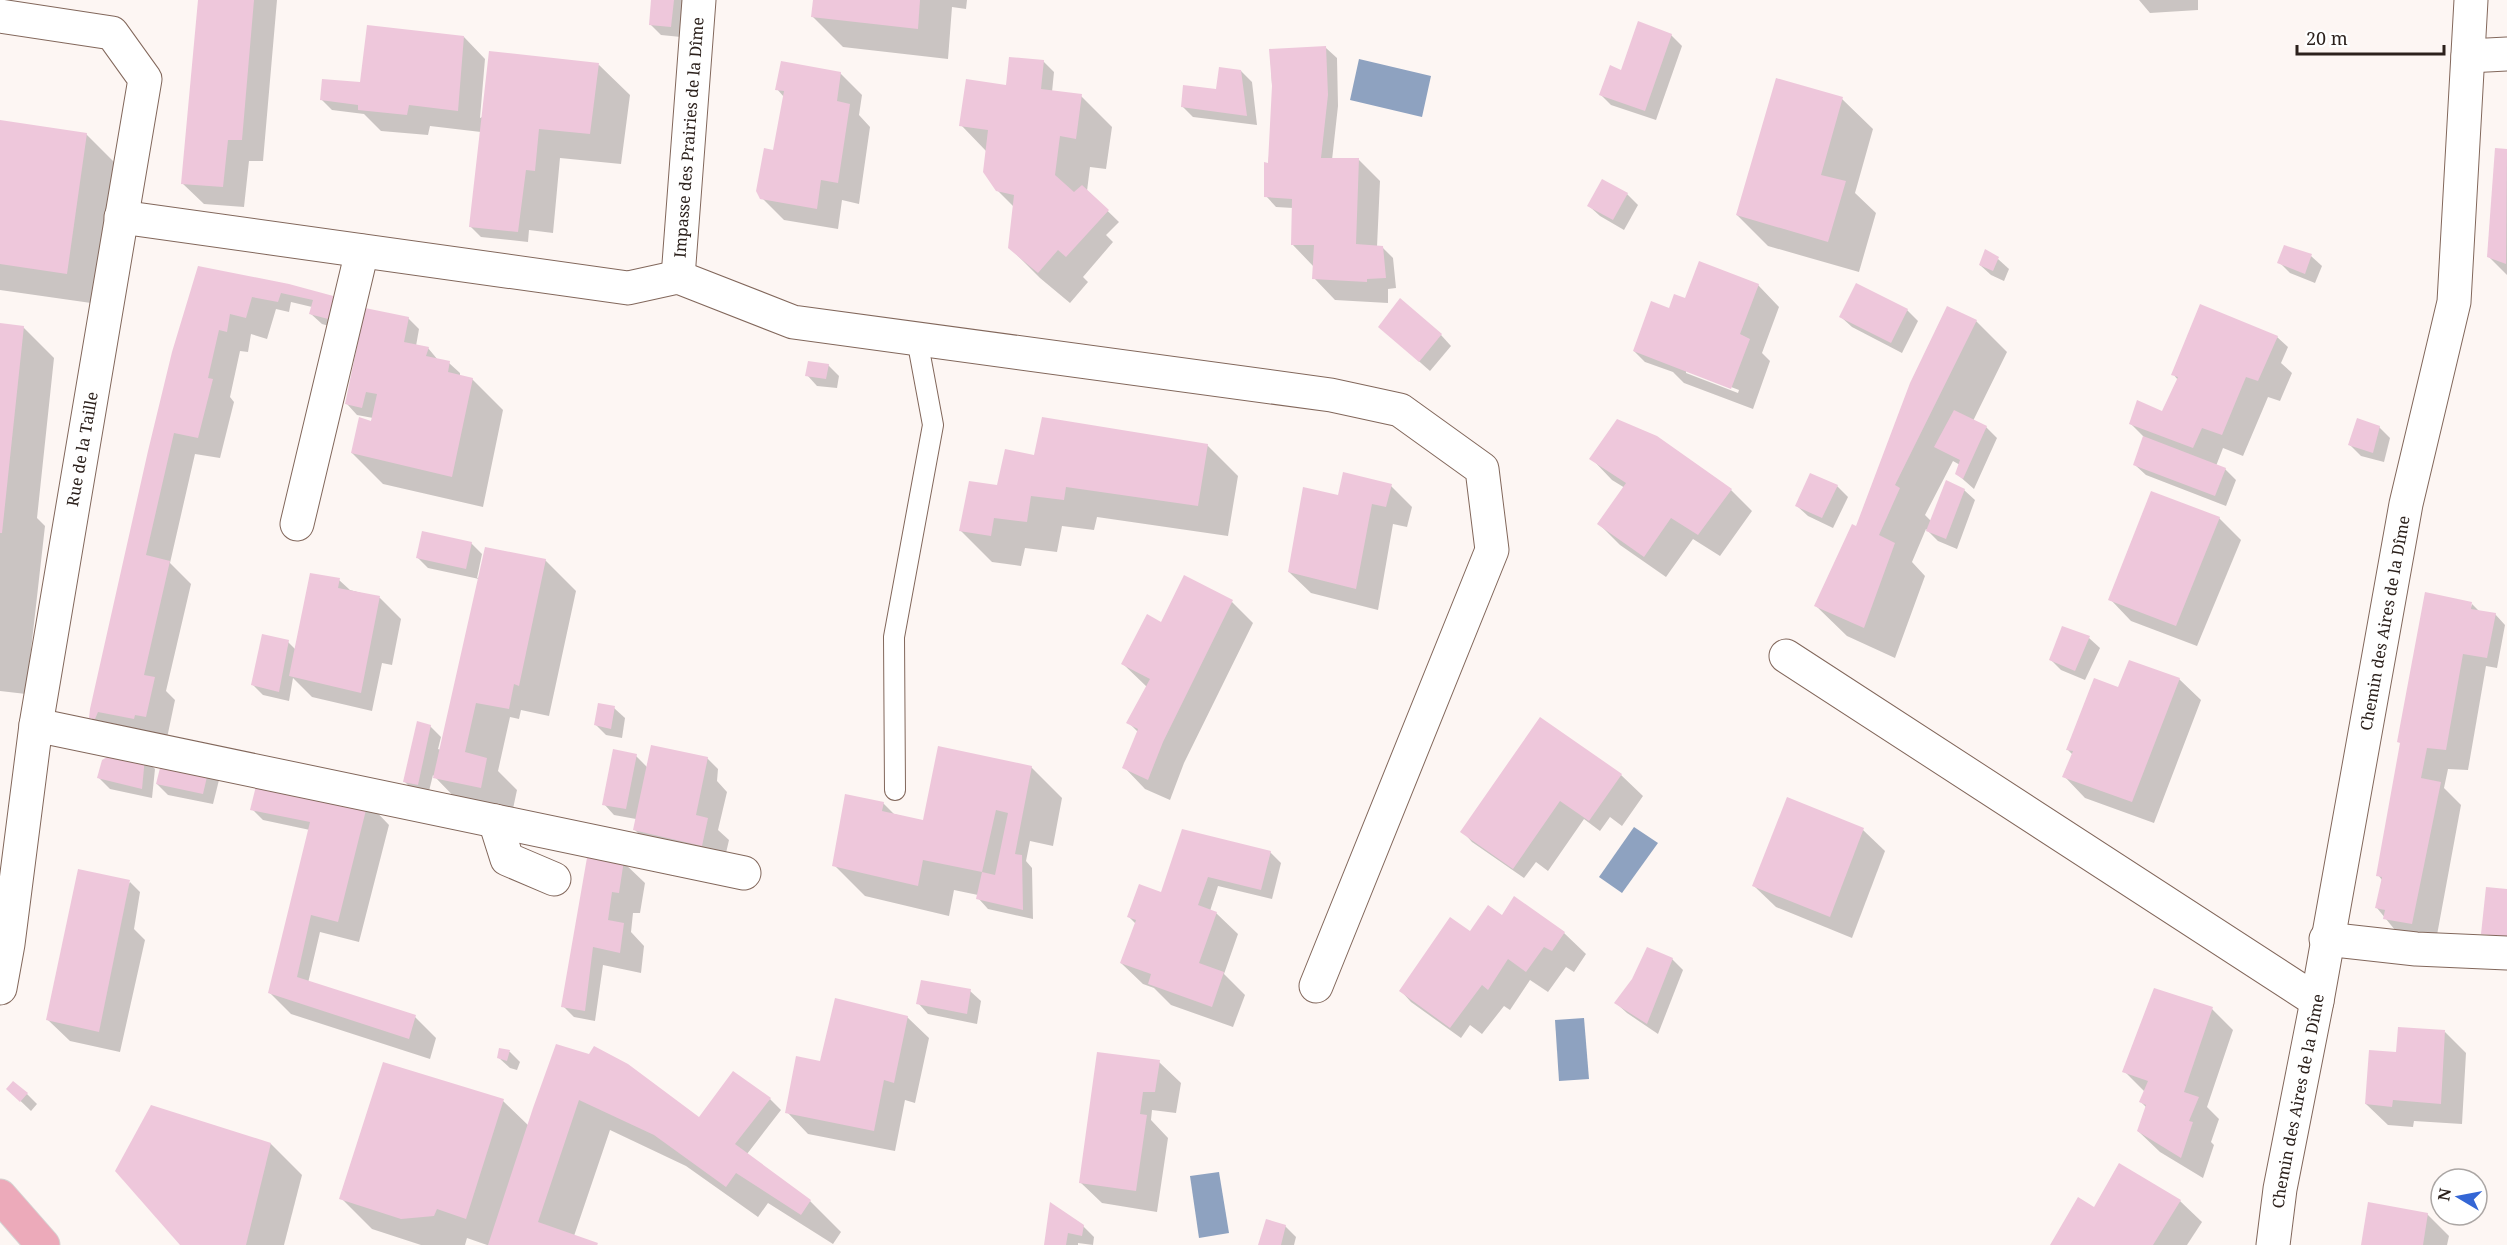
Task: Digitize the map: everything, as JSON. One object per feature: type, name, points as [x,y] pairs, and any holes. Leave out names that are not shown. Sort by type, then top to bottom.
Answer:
[{"type":"main road","points":[[0,1196],[43,1245]]},
{"type":"street","name":"Impasse des Prairies de la Dîme","points":[[678,277],[699,0]]},
{"type":"street","name":"Chemin des Aires de la Dîme","points":[[2273,1245],[2280,1189],[2317,1002],[2326,939],[2406,504],[2454,302],[2471,0]]},
{"type":"street","name":"Rue de la Taille","points":[[0,16],[112,33],[145,79],[36,725],[8,944],[0,988]]},
{"type":"street","points":[[2468,56],[2507,54]]},
{"type":"street","points":[[121,217],[628,288],[678,277],[793,322],[1331,395],[1400,410],[1482,469],[1492,550],[1316,986]]},
{"type":"street","points":[[297,524],[362,251]]},
{"type":"street","points":[[1786,656],[2317,1002]]},
{"type":"street","points":[[36,725],[744,873]]},
{"type":"street","points":[[495,821],[507,859],[554,879]]},
{"type":"street","points":[[2326,939],[2416,949],[2507,953]]},
{"type":"lane","points":[[896,790],[894,637],[933,425],[917,339]]},
{"type":"water","points":[[1359,59],[1431,76],[1422,117],[1350,100]]},
{"type":"water","points":[[1634,827],[1658,843],[1622,893],[1599,877]]},
{"type":"water","points":[[1584,1018],[1589,1079],[1559,1081],[1555,1020]]},
{"type":"water","points":[[1219,1172],[1229,1233],[1199,1238],[1190,1176]]},
{"type":"building","points":[[198,0],[254,0],[242,140],[228,140],[223,187],[181,184]]},
{"type":"building","points":[[651,0],[674,0],[671,27],[649,25]]},
{"type":"building","points":[[813,0],[920,0],[918,29],[811,17]]},
{"type":"building","points":[[1638,21],[1672,34],[1645,111],[1599,95],[1610,65],[1621,70]]},
{"type":"building","points":[[367,25],[464,36],[458,111],[409,105],[407,115],[358,110],[358,105],[320,100],[322,79],[360,82]]},
{"type":"building","points":[[1326,46],[1328,95],[1321,158],[1359,158],[1356,244],[1383,246],[1386,278],[1367,279],[1367,282],[1312,279],[1314,245],[1291,245],[1292,199],[1264,197],[1264,162],[1268,163],[1272,86],[1269,49]]},
{"type":"building","points":[[489,51],[599,63],[590,134],[539,129],[535,171],[526,170],[518,232],[469,227]]},
{"type":"building","points":[[1009,57],[1044,60],[1041,89],[1082,94],[1076,139],[1060,136],[1055,175],[1074,192],[1082,185],[1109,210],[1066,257],[1058,250],[1038,273],[1008,248],[1014,195],[996,191],[983,172],[988,130],[959,126],[966,79],[1006,85]]},
{"type":"building","points":[[781,61],[841,72],[837,101],[850,104],[838,183],[821,180],[817,209],[760,199],[756,191],[764,148],[773,150],[784,91],[775,90]]},
{"type":"building","points":[[1219,67],[1241,70],[1247,116],[1181,107],[1183,85],[1216,89]]},
{"type":"building","points":[[1776,78],[1843,97],[1821,175],[1846,181],[1828,242],[1736,215]]},
{"type":"building","points":[[0,120],[87,133],[67,274],[0,264]]},
{"type":"building","points":[[2495,148],[2507,149],[2506,264],[2487,257]]},
{"type":"building","points":[[1602,179],[1628,193],[1613,220],[1587,206]]},
{"type":"building","points":[[2284,245],[2312,254],[2305,274],[2277,263]]},
{"type":"building","points":[[1985,249],[1999,257],[1993,271],[1979,265]]},
{"type":"building","points":[[1699,261],[1759,284],[1740,334],[1750,339],[1731,389],[1633,351],[1651,301],[1669,308],[1674,294],[1685,298]]},
{"type":"building","points":[[198,266],[289,284],[337,297],[332,320],[309,314],[313,300],[281,293],[278,302],[252,297],[246,318],[230,314],[227,332],[219,330],[208,378],[213,379],[198,438],[174,433],[146,555],[170,561],[144,675],[155,677],[146,717],[135,715],[134,719],[98,712],[95,719],[89,718],[148,451],[172,352]]},
{"type":"building","points":[[1856,283],[1908,309],[1891,343],[1839,317]]},
{"type":"building","points":[[1400,298],[1442,334],[1419,362],[1378,327]]},
{"type":"building","points":[[2200,304],[2278,336],[2258,381],[2246,377],[2222,435],[2202,428],[2193,448],[2129,424],[2137,400],[2162,411],[2178,377],[2171,375]]},
{"type":"building","points":[[1947,306],[1977,320],[1895,485],[1900,488],[1879,535],[1895,543],[1864,628],[1814,606],[1852,524],[1856,526],[1910,383]]},
{"type":"building","points":[[365,308],[409,317],[404,342],[429,347],[426,356],[450,361],[448,372],[473,378],[452,477],[351,453],[359,417],[371,421],[377,394],[366,392],[362,408],[345,404]]},
{"type":"building","points":[[0,323],[24,326],[2,533],[0,533]]},
{"type":"building","points":[[808,361],[829,364],[826,379],[805,376]]},
{"type":"building","points":[[1954,410],[1987,426],[1963,479],[1955,474],[1960,460],[1934,447]]},
{"type":"building","points":[[1042,417],[1208,444],[1198,506],[1066,487],[1064,500],[1031,496],[1027,522],[994,518],[991,536],[959,531],[969,481],[997,485],[1005,449],[1034,455]]},
{"type":"building","points":[[2357,418],[2380,426],[2373,453],[2348,445]]},
{"type":"building","points":[[1617,419],[1657,436],[1732,489],[1698,535],[1671,518],[1644,557],[1597,524],[1626,483],[1589,459]]},
{"type":"building","points":[[2143,436],[2226,468],[2215,496],[2133,465]]},
{"type":"building","points":[[1343,472],[1392,484],[1386,507],[1372,504],[1356,589],[1288,572],[1303,487],[1338,495]]},
{"type":"building","points":[[1810,473],[1838,485],[1822,518],[1795,506]]},
{"type":"building","points":[[1946,480],[1965,489],[1946,539],[1926,531]]},
{"type":"building","points":[[2151,491],[2220,517],[2176,626],[2108,600]]},
{"type":"building","points":[[422,531],[472,542],[466,569],[416,558]]},
{"type":"building","points":[[485,547],[546,559],[519,686],[514,684],[509,709],[476,703],[465,752],[487,758],[481,788],[433,778]]},
{"type":"building","points":[[310,573],[340,578],[338,588],[380,596],[361,693],[289,676]]},
{"type":"building","points":[[1184,575],[1233,600],[1163,742],[1148,780],[1122,768],[1138,729],[1126,723],[1150,679],[1121,664],[1147,614],[1161,622]]},
{"type":"building","points":[[2425,592],[2472,602],[2471,609],[2496,613],[2487,658],[2463,654],[2446,750],[2427,748],[2421,778],[2441,782],[2412,924],[2383,919],[2385,910],[2375,908],[2382,877],[2376,876],[2400,743],[2397,742]]},
{"type":"building","points":[[2062,626],[2090,636],[2075,671],[2049,660]]},
{"type":"building","points":[[262,634],[289,640],[279,692],[251,685]]},
{"type":"building","points":[[2129,660],[2180,678],[2132,802],[2062,777],[2073,751],[2066,750],[2094,678],[2118,687]]},
{"type":"building","points":[[598,703],[615,706],[611,729],[594,725]]},
{"type":"building","points":[[1540,717],[1622,774],[1589,821],[1560,801],[1513,869],[1460,832]]},
{"type":"building","points":[[417,721],[431,725],[418,785],[403,782]]},
{"type":"building","points":[[651,745],[708,757],[696,815],[708,818],[702,846],[633,830]]},
{"type":"building","points":[[938,746],[1032,766],[1015,854],[1022,855],[1023,910],[976,899],[982,872],[923,860],[918,886],[832,866],[845,794],[884,802],[882,811],[923,820]],"holes":[[[996,810],[1008,813],[995,875],[982,872]]]},
{"type":"building","points":[[613,749],[637,754],[626,809],[602,805]]},
{"type":"building","points":[[109,756],[145,757],[142,789],[97,778],[102,760]]},
{"type":"building","points":[[162,760],[209,768],[203,794],[156,784]]},
{"type":"building","points":[[258,778],[368,802],[338,922],[311,915],[297,977],[416,1015],[409,1039],[268,993],[310,822],[250,810]]},
{"type":"building","points":[[1787,797],[1864,828],[1830,917],[1752,886]]},
{"type":"building","points":[[1182,829],[1271,851],[1261,890],[1208,877],[1198,905],[1217,912],[1199,963],[1224,972],[1212,1007],[1148,984],[1151,974],[1120,963],[1136,920],[1127,917],[1139,884],[1161,892]]},
{"type":"building","points":[[588,852],[624,860],[619,893],[612,892],[608,920],[624,923],[620,953],[593,947],[585,1011],[561,1007]]},
{"type":"building","points":[[78,869],[130,880],[99,1032],[46,1020]]},
{"type":"building","points":[[2486,887],[2507,889],[2507,937],[2481,934]]},
{"type":"building","points":[[1514,896],[1565,932],[1552,951],[1544,947],[1526,972],[1508,959],[1488,990],[1482,985],[1450,1028],[1399,991],[1450,917],[1470,931],[1488,905],[1502,915]]},
{"type":"building","points":[[1647,947],[1673,958],[1647,1024],[1614,1003],[1632,979]]},
{"type":"building","points":[[921,980],[971,989],[967,1014],[916,1004]]},
{"type":"building","points":[[2154,988],[2213,1007],[2184,1092],[2199,1097],[2189,1121],[2193,1122],[2181,1158],[2137,1131],[2146,1105],[2139,1102],[2148,1081],[2122,1072]]},
{"type":"building","points":[[835,998],[908,1016],[894,1083],[884,1080],[874,1131],[785,1113],[796,1056],[820,1061]]},
{"type":"building","points":[[2398,1027],[2445,1030],[2441,1104],[2393,1100],[2392,1107],[2365,1104],[2369,1050],[2396,1052]]},
{"type":"building","points":[[556,1044],[589,1054],[594,1046],[628,1064],[699,1117],[733,1071],[771,1098],[735,1144],[811,1200],[801,1215],[736,1173],[726,1187],[654,1135],[579,1100],[538,1222],[598,1243],[597,1245],[488,1245]]},
{"type":"building","points":[[499,1048],[510,1050],[507,1061],[497,1058]]},
{"type":"building","points":[[1097,1052],[1160,1060],[1155,1092],[1143,1092],[1140,1114],[1147,1115],[1136,1191],[1079,1183]]},
{"type":"building","points":[[383,1062],[504,1099],[466,1219],[437,1209],[434,1216],[401,1219],[339,1199]]},
{"type":"building","points":[[13,1081],[28,1093],[20,1102],[6,1089]]},
{"type":"building","points":[[151,1105],[271,1143],[246,1245],[180,1245],[115,1171]]},
{"type":"building","points":[[2119,1163],[2181,1200],[2153,1245],[2050,1245],[2078,1197],[2094,1207]]},
{"type":"building","points":[[1050,1202],[1084,1225],[1082,1236],[1068,1233],[1066,1245],[1044,1245]]},
{"type":"building","points":[[2368,1202],[2428,1213],[2423,1245],[2361,1245]]},
{"type":"building","points":[[1266,1219],[1286,1225],[1281,1245],[1258,1245]]}]
